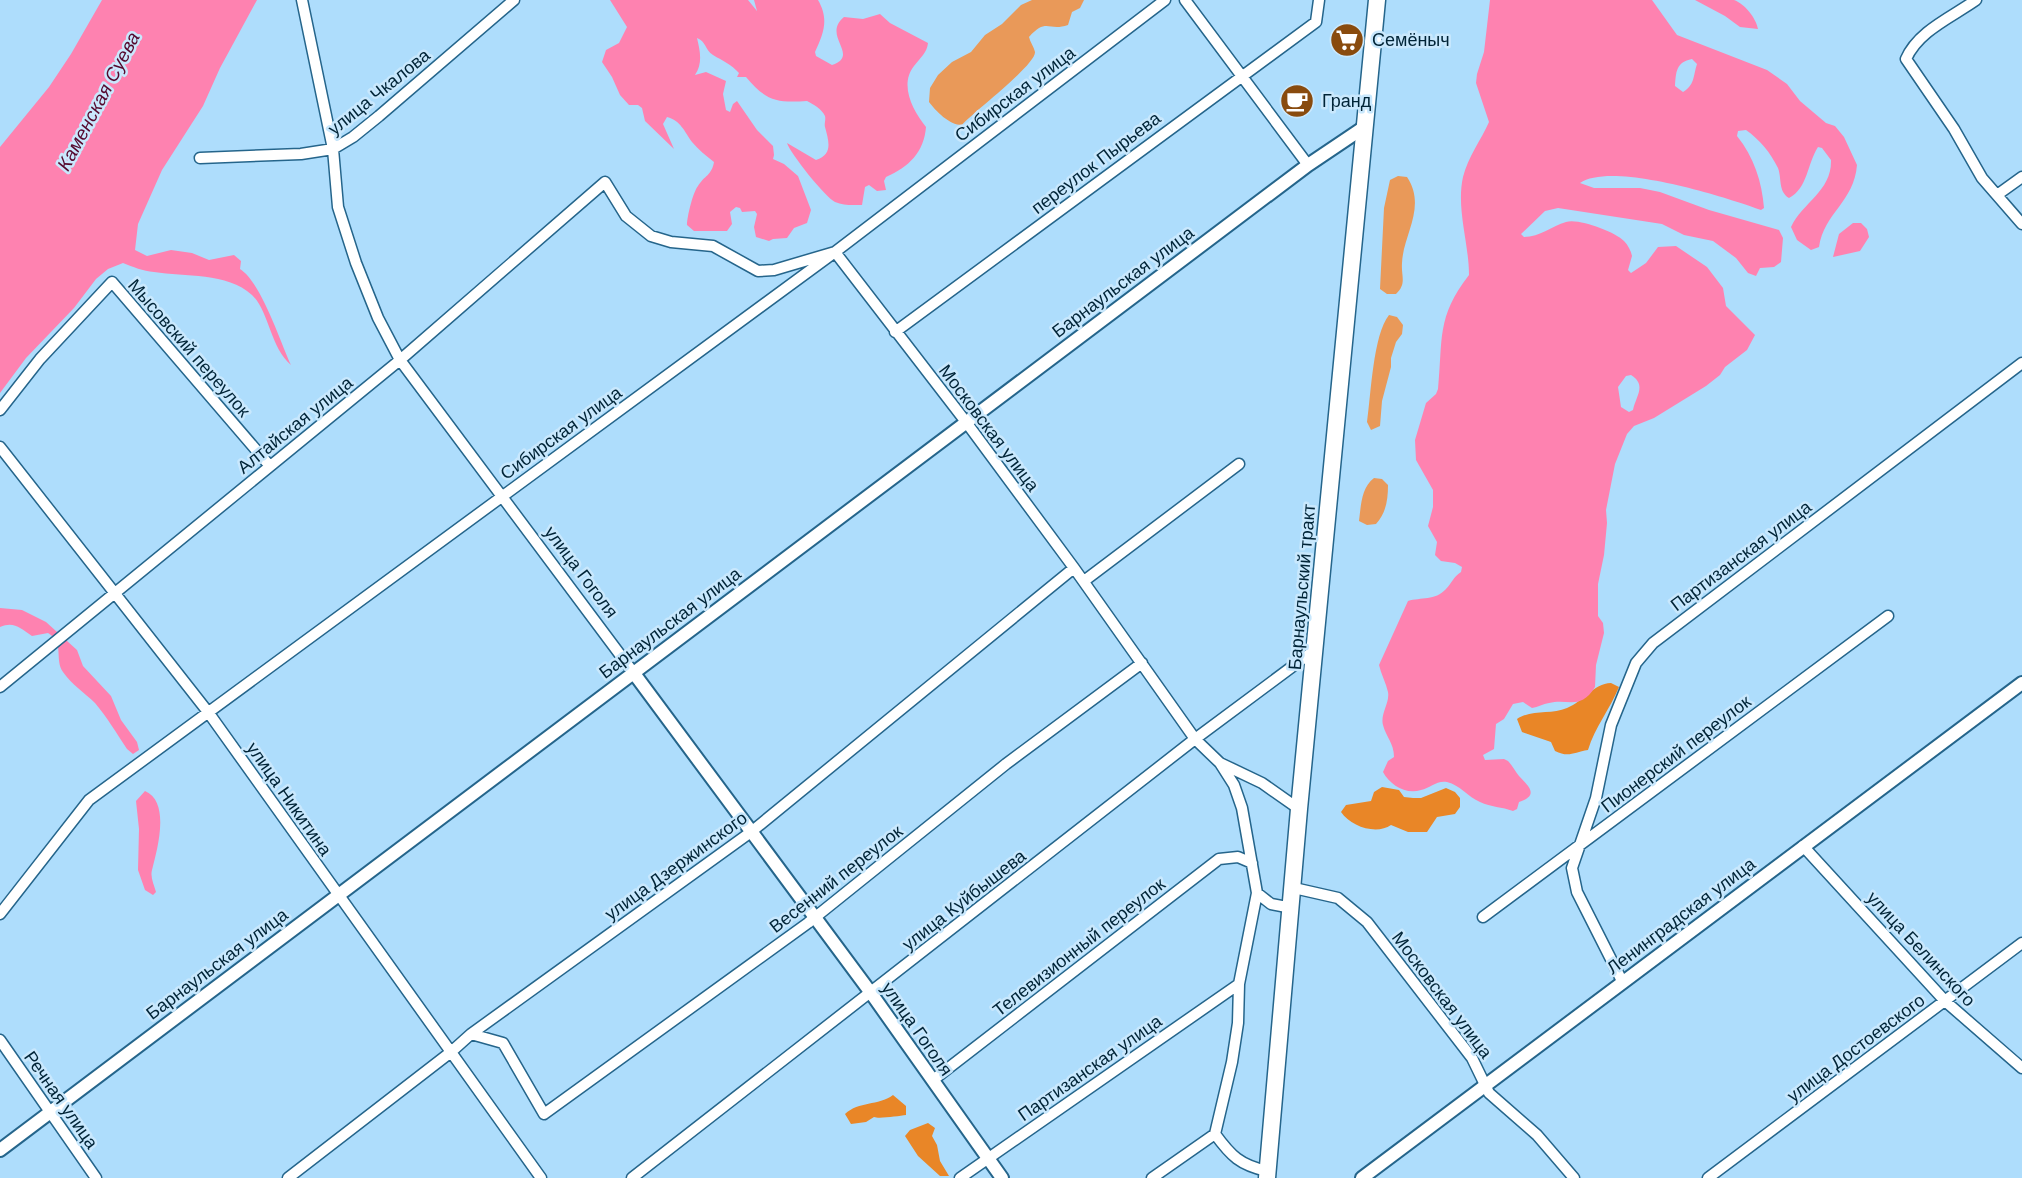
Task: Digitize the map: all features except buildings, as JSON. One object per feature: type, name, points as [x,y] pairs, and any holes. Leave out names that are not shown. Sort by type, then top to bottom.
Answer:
[{"type":"main road","name":"Барнаульский тракт","points":[[1267,1175],[1299,809],[1377,0]]},
{"type":"street","name":"улица Гоголя","points":[[302,0],[333,149],[338,207],[378,318],[400,360],[871,993],[1002,1178]]},
{"type":"street","name":"улица Чкалова","points":[[200,158],[301,154],[333,149],[379,116],[514,0]]},
{"type":"street","name":"Сибирская улица","points":[[0,914],[89,800],[835,252],[1164,0]]},
{"type":"street","points":[[1185,0],[1308,165]]},
{"type":"street","name":"переулок Пырьева","points":[[895,332],[1316,22],[1320,0]]},
{"type":"street","points":[[1976,0],[1925,34],[1912,46],[1906,59],[1954,129],[1982,178],[2022,225]]},
{"type":"street","name":"Барнаульская улица","points":[[0,1150],[1308,165],[1363,128]]},
{"type":"street","points":[[1997,195],[2022,177]]},
{"type":"street","name":"Алтайская улица","points":[[0,687],[400,360],[605,182],[626,216],[651,236],[671,242],[713,246],[758,271],[774,270],[835,252]]},
{"type":"street","name":"Московская улица","points":[[835,252],[1084,581],[1195,739],[1220,762],[1262,783],[1299,809]]},
{"type":"street","name":"Мысовский переулок","points":[[0,410],[40,359],[112,282],[269,465]]},
{"type":"street","name":"Партизанская улица","points":[[1580,845],[1596,798],[1611,725],[1636,663],[1653,643],[2022,363]]},
{"type":"street","name":"улица Никитина","points":[[0,447],[208,712],[541,1178]]},
{"type":"street","points":[[1084,581],[1239,464]]},
{"type":"street","name":"улица Дзержинского","points":[[288,1178],[471,1034],[751,832],[1074,568]]},
{"type":"street","name":"Пионерский переулок","points":[[1483,917],[1888,616]]},
{"type":"street","name":"улица Куйбышева","points":[[632,1178],[1195,739],[1316,649]]},
{"type":"street","name":"Весенний переулок","points":[[471,1034],[503,1043],[544,1114],[815,918],[1006,764],[1142,663]]},
{"type":"street","name":"Ленинградская улица","points":[[1362,1178],[2022,683]]},
{"type":"street","points":[[1152,1178],[1215,1134],[1233,1062],[1240,984],[1256,893],[1242,808],[1234,785],[1220,762]]},
{"type":"street","points":[[1580,845],[1572,869],[1577,892],[1622,981]]},
{"type":"street","name":"улица Белинского","points":[[1803,846],[1945,1001],[2022,1068]]},
{"type":"street","name":"Телевизионный переулок","points":[[933,1080],[1219,859],[1238,858],[1252,863]]},
{"type":"street","name":"Московская улица","points":[[1294,888],[1338,898],[1367,922],[1472,1058],[1489,1093],[1537,1135],[1574,1178]]},
{"type":"street","points":[[1256,893],[1271,904],[1292,908]]},
{"type":"street","name":"улица Достоевского","points":[[1708,1178],[2022,943]]},
{"type":"street","name":"Партизанская улица","points":[[960,1178],[1240,984]]},
{"type":"street","name":"Речная улица","points":[[0,1040],[96,1178]]},
{"type":"street","points":[[1215,1134],[1230,1154],[1267,1175]]},
{"type":"shaded area","points":[[1032,0],[1084,0],[1080,8],[1072,12],[1068,25],[1044,26],[1029,37],[1035,52],[1033,58],[1015,78],[962,125],[943,117],[929,102],[930,88],[938,75],[952,62],[971,52],[985,35],[1002,24],[1021,5]]},
{"type":"shaded area","points":[[1398,176],[1407,177],[1413,188],[1414,210],[1403,252],[1403,280],[1396,294],[1387,294],[1380,289],[1384,208],[1390,180]]},
{"type":"shaded area","points":[[1389,315],[1397,317],[1403,325],[1402,334],[1396,342],[1391,358],[1380,426],[1371,430],[1367,422],[1373,366],[1379,336]]},
{"type":"shaded area","points":[[1374,478],[1382,479],[1388,485],[1387,501],[1376,524],[1367,525],[1359,521],[1361,503],[1366,487]]},
{"type":"shaded area","points":[[1611,683],[1619,687],[1588,750],[1560,753],[1555,751],[1551,742],[1522,732],[1517,719],[1529,714],[1567,708],[1599,686]]},
{"type":"shaded area","points":[[1382,787],[1399,790],[1404,797],[1413,798],[1421,798],[1446,788],[1460,798],[1460,807],[1455,814],[1437,817],[1427,832],[1408,832],[1391,825],[1379,829],[1364,828],[1351,822],[1341,812],[1346,805],[1371,801],[1374,792]]},
{"type":"shaded area","points":[[893,1095],[906,1106],[906,1115],[874,1117],[866,1122],[851,1124],[845,1114],[856,1107]]},
{"type":"shaded area","points":[[928,1123],[935,1128],[932,1136],[940,1161],[949,1176],[940,1176],[918,1156],[905,1136],[910,1130]]},
{"type":"water","name":"Каменская Суева","points":[[102,0],[257,0],[220,68],[203,106],[162,170],[138,224],[135,250],[147,256],[171,250],[192,253],[209,260],[234,255],[241,261],[240,269],[248,276],[262,299],[291,365],[278,349],[258,302],[242,288],[218,279],[138,269],[123,263],[108,269],[96,279],[74,308],[26,358],[0,393],[0,147],[49,87]]},
{"type":"water","points":[[610,0],[748,0],[757,11],[754,0],[818,0],[824,26],[815,52],[816,56],[832,65],[843,56],[836,31],[844,17],[863,19],[880,14],[890,23],[928,43],[908,81],[909,98],[926,127],[919,151],[902,168],[886,177],[886,190],[877,191],[869,185],[865,187],[862,205],[835,202],[808,174],[787,143],[816,160],[825,154],[828,142],[822,111],[807,101],[780,101],[766,96],[746,77],[737,77],[739,73],[736,70],[710,53],[697,38],[700,61],[695,75],[706,72],[726,81],[723,94],[726,110],[730,112],[737,101],[757,130],[773,146],[773,159],[798,176],[811,210],[807,223],[794,228],[787,238],[769,241],[756,237],[755,211],[742,212],[736,207],[730,212],[732,224],[727,231],[694,231],[687,225],[692,199],[698,186],[712,170],[714,162],[694,145],[679,124],[667,117],[663,124],[674,149],[645,121],[642,108],[629,105],[620,95],[602,62],[606,50],[619,43],[627,27]]},
{"type":"water","points":[[1490,0],[1652,0],[1677,35],[1767,70],[1787,84],[1800,101],[1826,123],[1835,126],[1844,137],[1857,165],[1850,189],[1827,225],[1819,247],[1811,250],[1797,240],[1791,227],[1827,180],[1831,160],[1822,148],[1818,147],[1804,182],[1789,198],[1783,192],[1778,168],[1768,152],[1746,130],[1738,131],[1737,136],[1748,152],[1759,179],[1764,208],[1761,210],[1696,190],[1642,178],[1595,177],[1580,183],[1594,188],[1640,188],[1660,192],[1709,210],[1779,230],[1783,238],[1781,262],[1774,267],[1760,268],[1756,276],[1748,273],[1736,258],[1713,241],[1684,235],[1662,224],[1558,208],[1545,211],[1521,234],[1524,237],[1535,235],[1572,221],[1596,227],[1619,237],[1627,244],[1632,256],[1628,270],[1631,273],[1646,263],[1658,247],[1676,246],[1707,267],[1723,288],[1726,306],[1755,335],[1747,350],[1706,386],[1654,418],[1634,426],[1627,434],[1615,464],[1606,510],[1604,555],[1598,584],[1598,616],[1603,623],[1604,633],[1596,665],[1595,687],[1579,701],[1547,703],[1532,708],[1523,702],[1513,704],[1504,719],[1496,724],[1494,749],[1483,755],[1485,760],[1508,761],[1530,790],[1529,796],[1519,802],[1517,809],[1513,811],[1480,802],[1447,782],[1415,791],[1404,790],[1394,785],[1383,772],[1388,761],[1394,757],[1383,725],[1388,692],[1379,665],[1408,601],[1442,593],[1461,572],[1462,567],[1441,561],[1435,555],[1437,542],[1428,526],[1433,507],[1433,490],[1416,460],[1415,440],[1426,403],[1438,389],[1441,342],[1446,317],[1458,290],[1469,275],[1461,189],[1468,162],[1489,122],[1476,83],[1484,52]],"holes":[[[1692,59],[1697,64],[1693,80],[1683,92],[1675,86],[1677,72],[1680,65]],[[1631,375],[1639,387],[1633,410],[1629,412],[1621,407],[1618,387],[1626,376]]]},
{"type":"water","points":[[1695,0],[1734,0],[1749,12],[1758,29],[1740,27]]},
{"type":"water","points":[[1853,223],[1861,223],[1867,229],[1869,237],[1860,251],[1833,257],[1839,234]]},
{"type":"water","points":[[0,608],[22,610],[46,622],[77,650],[83,666],[111,696],[121,720],[137,742],[139,750],[133,754],[127,749],[95,703],[66,676],[60,667],[58,646],[53,637],[48,633],[32,636],[13,625],[0,627]]},
{"type":"water","points":[[145,791],[158,805],[160,816],[159,839],[152,873],[156,892],[153,895],[145,890],[138,870],[139,829],[136,801]]},
{"type":"place","name":"Семёныч","points":[[1347,40]]},
{"type":"place","name":"Гранд","points":[[1297,101]]}]
